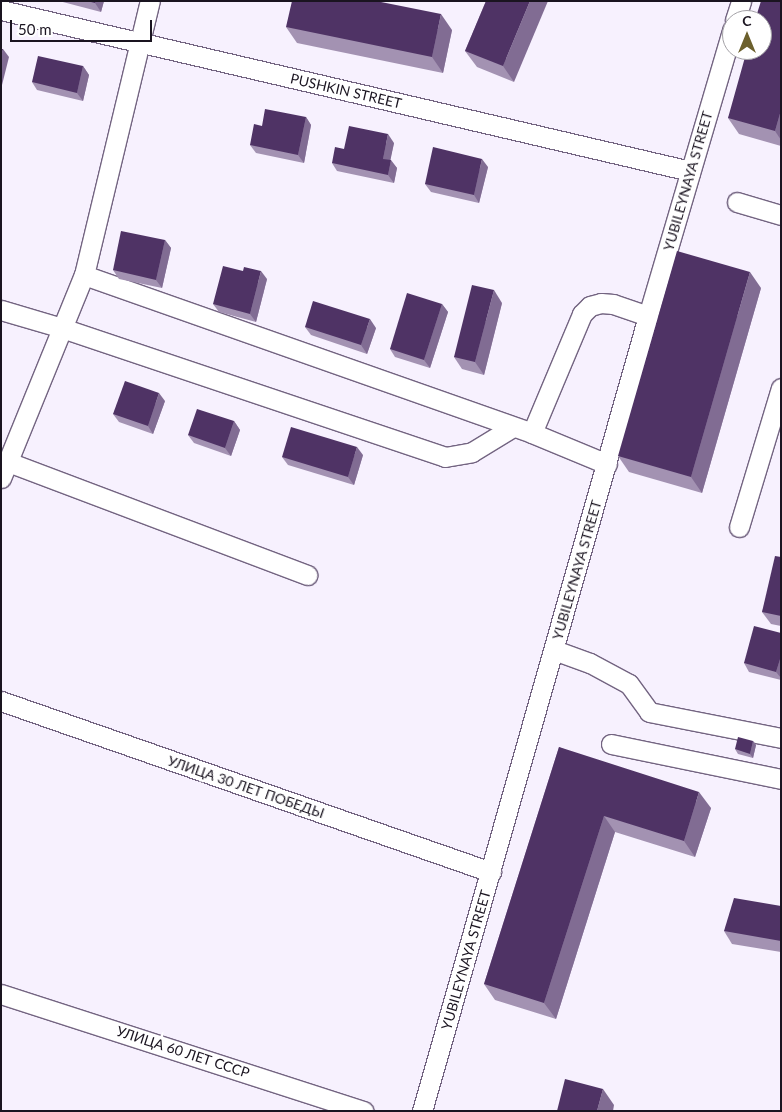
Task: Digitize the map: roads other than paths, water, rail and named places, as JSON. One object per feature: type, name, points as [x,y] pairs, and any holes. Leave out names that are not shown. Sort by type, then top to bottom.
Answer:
[{"type":"street","points":[[150,1],[84,275],[5,470],[307,575]]},
{"type":"street","name":"PUSHKIN STREET","points":[[1,10],[690,171]]},
{"type":"street","name":"YUBILEYNAYA STREET","points":[[422,1111],[648,316],[723,60]]},
{"type":"street","points":[[737,202],[781,215]]},
{"type":"street","points":[[84,275],[532,433],[607,464]]},
{"type":"street","points":[[532,433],[582,314],[590,306],[601,303],[613,304],[648,316]]},
{"type":"street","points":[[1,310],[62,328],[446,457],[472,452],[513,427]]},
{"type":"street","points":[[739,527],[781,388]]},
{"type":"street","points":[[554,650],[590,663],[629,684],[649,712],[781,738]]},
{"type":"street","name":"УЛИЦА 30 ЛЕТ ПОБЕДЫ","points":[[1,701],[491,872]]},
{"type":"street","points":[[610,744],[781,779]]},
{"type":"street","name":"УЛИЦА 60 ЛЕТ СССР","points":[[1,994],[364,1111]]}]
